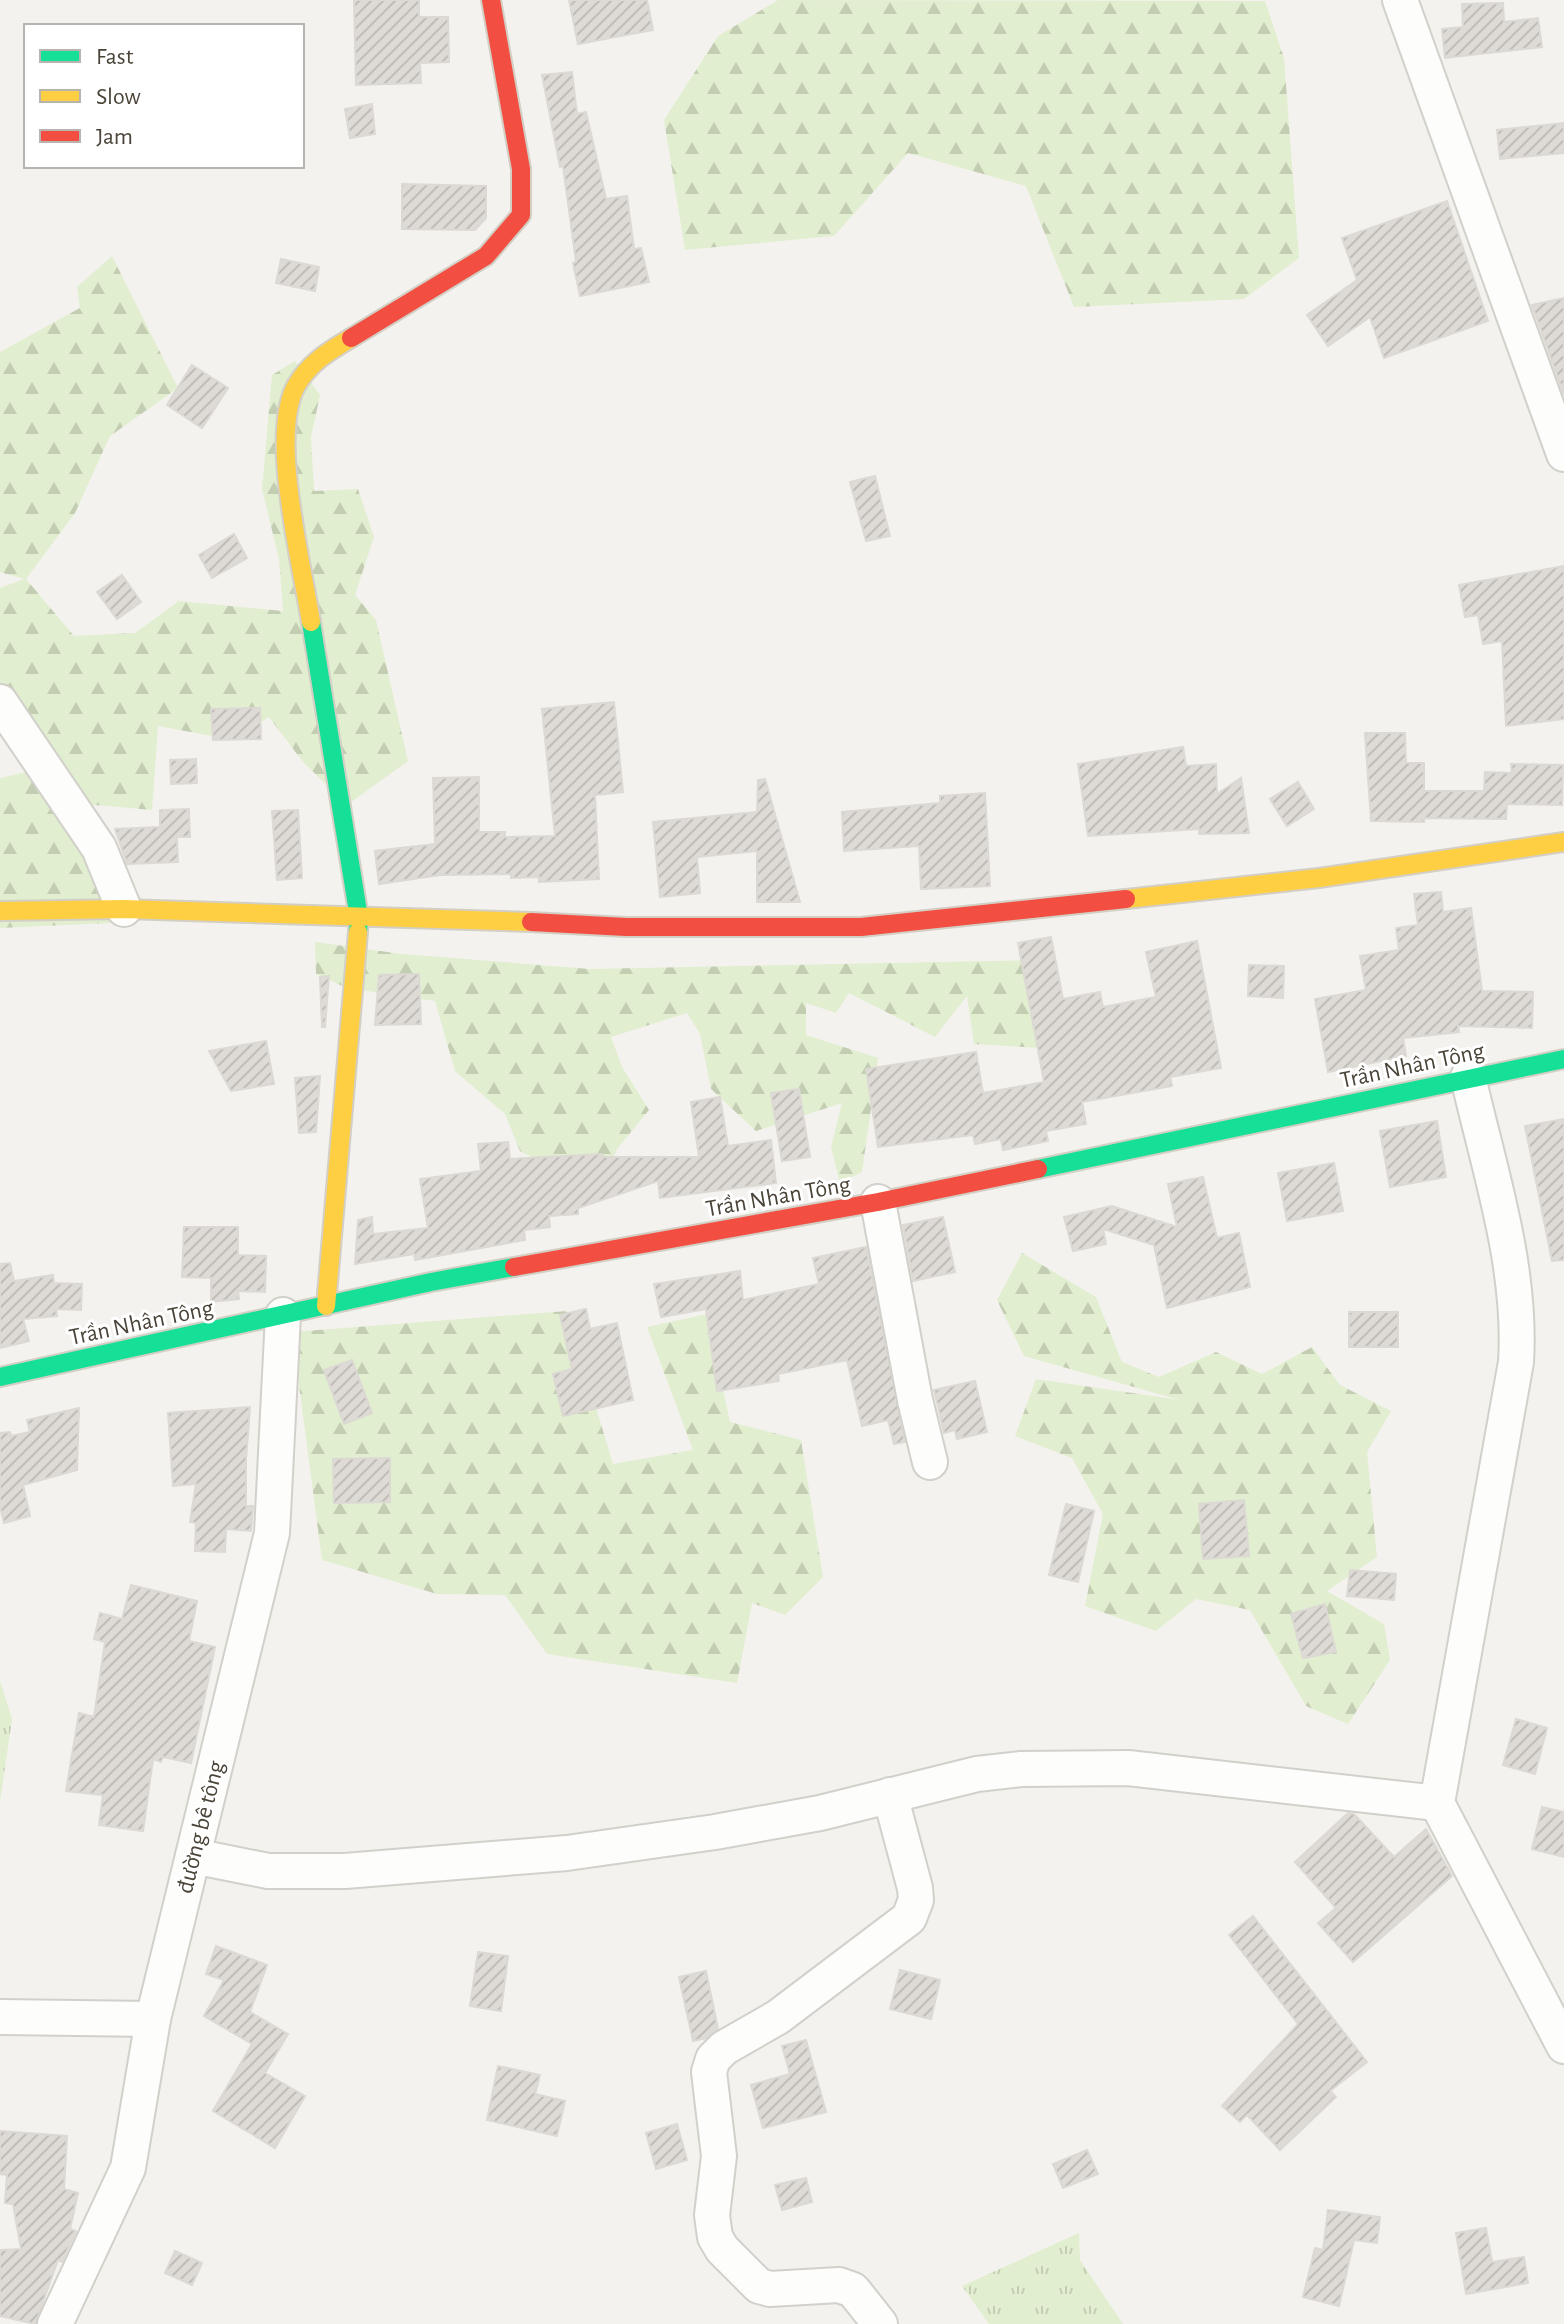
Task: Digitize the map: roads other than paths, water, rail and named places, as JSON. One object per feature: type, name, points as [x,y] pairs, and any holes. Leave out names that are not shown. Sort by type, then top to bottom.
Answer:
[{"type":"street","points":[[326,1306],[359,918],[289,482],[284,409],[301,373],[322,355],[486,256],[521,215],[521,169],[491,0]]},
{"type":"street","points":[[1400,0],[1564,454]]},
{"type":"street","points":[[0,702],[99,848],[124,909]]},
{"type":"street","points":[[0,911],[124,909],[359,918],[425,916],[626,927],[861,927],[1137,895],[1319,878],[1564,842]]},
{"type":"street","name":"Trần Nhân Tông","points":[[0,1377],[431,1282],[878,1202],[1564,1059]]},
{"type":"street","points":[[1468,1077],[1512,1272],[1518,1327],[1514,1377],[1437,1803],[1564,2046]]},
{"type":"street","points":[[878,1202],[915,1400],[930,1462]]},
{"type":"street","name":"đường bê tông","points":[[55,2324],[128,2168],[153,2019],[272,1533],[283,1315]]},
{"type":"street","points":[[193,1856],[268,1871],[345,1871],[466,1862],[715,1832],[820,1813],[977,1774],[1075,1767],[1207,1776],[1437,1803]]},
{"type":"street","points":[[880,2324],[853,2290],[839,2285],[770,2289],[759,2286],[722,2249],[715,2237],[712,2215],[719,2156],[709,2072],[713,2059],[724,2048],[778,2017],[909,1918],[916,1900],[915,1888],[890,1795]]},
{"type":"street","points":[[0,2017],[153,2019]]}]
